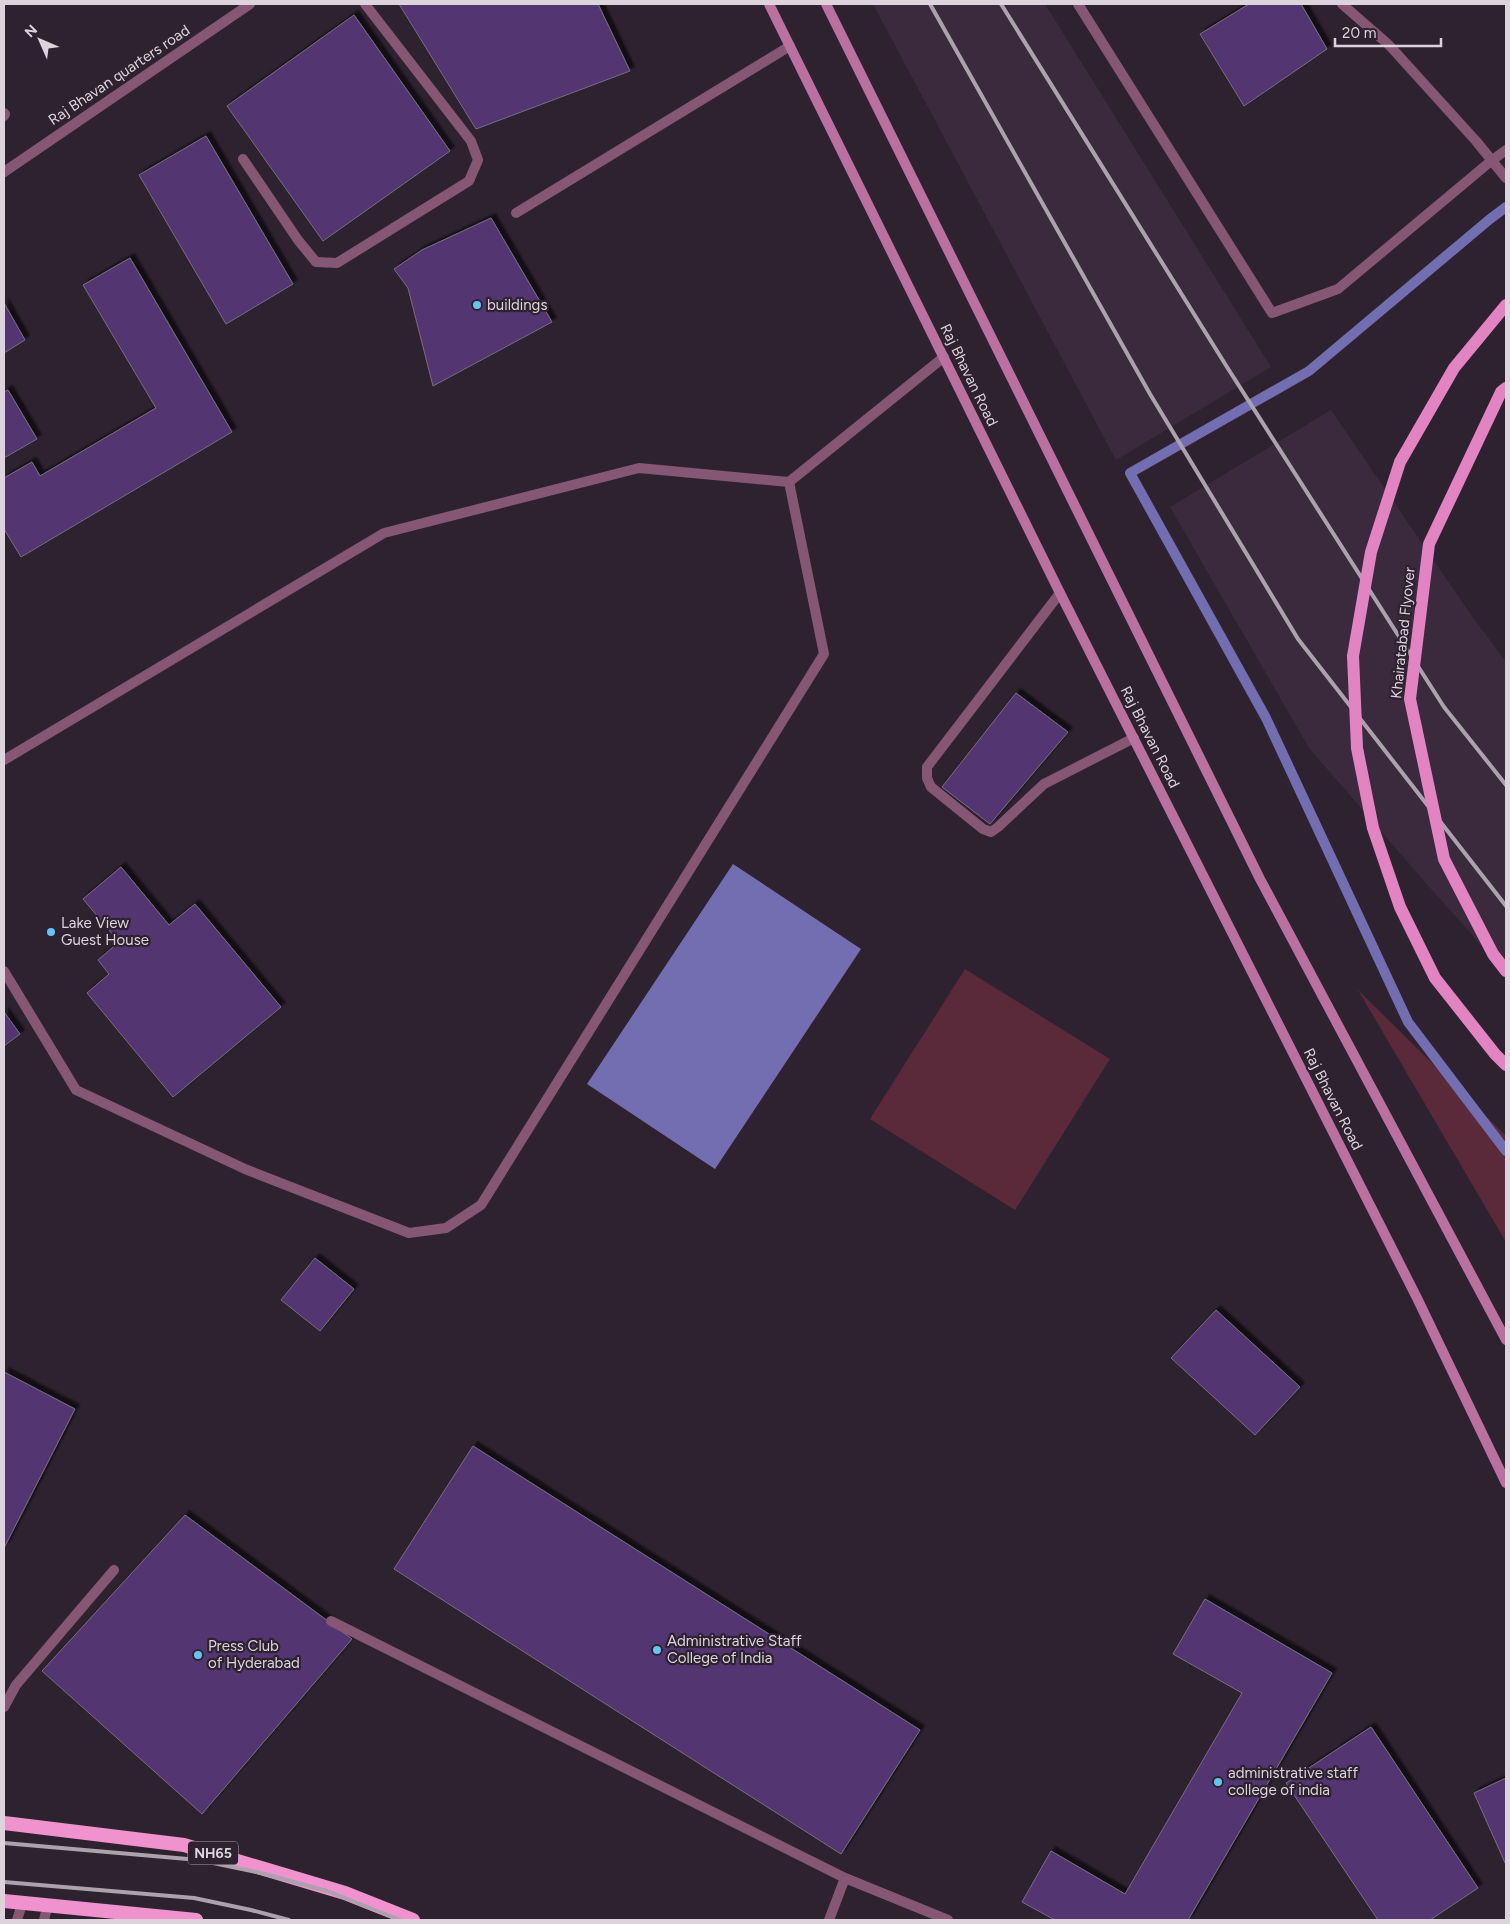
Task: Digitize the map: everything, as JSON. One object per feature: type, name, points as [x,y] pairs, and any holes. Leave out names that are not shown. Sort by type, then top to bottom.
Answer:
[{"type":"highway","name":"NH65","points":[[4,1823],[184,1844],[345,1893],[413,1920]]},
{"type":"highway","points":[[4,1900],[22,1904],[48,1904],[196,1920]]},
{"type":"main road","name":"Raj Bhavan Road","points":[[769,4],[1060,593],[1418,1298],[1506,1483]]},
{"type":"main road","points":[[826,4],[1260,879],[1506,1340]]},
{"type":"main road","points":[[1506,306],[1454,368],[1400,462],[1371,552],[1354,656],[1357,748],[1373,828],[1400,907],[1435,978],[1495,1054],[1506,1065]]},
{"type":"main road","name":"Khairatabad Flyover","points":[[1506,388],[1501,392],[1429,544],[1410,699],[1444,859],[1493,954],[1506,972]]},
{"type":"street","name":"Raj Bhavan quarters road","points":[[4,172],[250,4]]},
{"type":"street","points":[[242,159],[298,240],[316,262],[338,263],[469,180],[478,160],[471,142],[365,4]]},
{"type":"street","points":[[1078,4],[1272,313],[1338,289],[1506,150]]},
{"type":"street","points":[[1342,4],[1389,45],[1476,141],[1506,178]]},
{"type":"street","points":[[516,213],[790,46]]},
{"type":"street","points":[[4,760],[384,533],[639,468],[789,482],[944,357]]},
{"type":"street","points":[[4,970],[76,1090],[245,1169],[409,1233],[446,1228],[481,1205],[824,654],[789,482]]},
{"type":"street","points":[[1060,593],[927,767],[927,778],[931,788],[983,829],[990,832],[998,828],[1044,784],[1134,738]]},
{"type":"street","points":[[4,1707],[16,1685],[114,1570]]},
{"type":"street","points":[[331,1621],[845,1878],[948,1920]]},
{"type":"street","points":[[829,1920],[845,1878]]},
{"type":"street","points":[[17,1920],[22,1904]]},
{"type":"street","points":[[44,1920],[48,1904]]},
{"type":"shaded area","points":[[873,4],[1045,4],[1271,367],[1116,460]]},
{"type":"shaded area","points":[[1331,410],[1469,612],[1506,662],[1506,973],[1309,748],[1170,507]]},
{"type":"shaded area","points":[[733,864],[861,949],[715,1169],[587,1084]]},
{"type":"shaded area","points":[[965,969],[1110,1059],[1015,1210],[870,1119]]},
{"type":"shaded area","points":[[1358,990],[1506,1136],[1506,1242]]},
{"type":"building","points":[[399,4],[598,4],[630,71],[476,129]]},
{"type":"building","points":[[1249,4],[1301,4],[1327,49],[1244,106],[1200,34]]},
{"type":"building","points":[[354,15],[450,151],[323,241],[227,106]]},
{"type":"building","points":[[206,136],[293,284],[226,324],[139,175]]},
{"type":"building","name":"buildings","points":[[491,218],[552,322],[433,386],[408,288],[394,269],[422,250]]},
{"type":"building","points":[[130,258],[232,432],[21,557],[4,529],[4,478],[32,462],[40,476],[156,408],[83,285]]},
{"type":"building","points":[[4,303],[25,340],[4,353]]},
{"type":"building","points":[[8,390],[37,439],[4,458],[4,392]]},
{"type":"building","points":[[1016,693],[1068,732],[990,824],[942,787]]},
{"type":"building","points":[[121,867],[169,925],[195,904],[281,1007],[173,1097],[87,993],[109,974],[98,960],[119,942],[83,899]]},
{"type":"building","points":[[4,1012],[20,1034],[4,1046]]},
{"type":"building","points":[[315,1258],[354,1289],[320,1331],[281,1300]]},
{"type":"building","points":[[1216,1310],[1300,1387],[1255,1435],[1171,1358]]},
{"type":"building","points":[[4,1372],[75,1409],[4,1548]]},
{"type":"building","name":"Administrative Staff College of India","points":[[473,1446],[920,1730],[841,1854],[394,1569]]},
{"type":"building","name":"Press Club of Hyderabad","points":[[185,1515],[352,1639],[202,1814],[42,1671]]},
{"type":"building","points":[[1205,1599],[1332,1673],[1188,1920],[1055,1920],[1022,1902],[1051,1851],[1125,1894],[1242,1693],[1173,1654]]},
{"type":"building","points":[[1371,1727],[1478,1888],[1430,1920],[1378,1920],[1286,1783]]},
{"type":"building","points":[[1506,1778],[1506,1865],[1474,1793]]},
{"type":"waterway","points":[[1506,207],[1309,371],[1130,473],[1266,718],[1408,1022],[1506,1151]]},
{"type":"railway","points":[[930,4],[1150,394],[1298,639],[1506,906]]},
{"type":"railway","points":[[1001,4],[1227,367],[1444,707],[1506,785]]},
{"type":"railway","points":[[4,1843],[199,1860],[261,1873],[327,1891],[400,1920]]},
{"type":"railway","points":[[4,1882],[194,1898],[289,1920]]},
{"type":"place","name":"buildings","points":[[477,305]]},
{"type":"place","name":"Lake View Guest House","points":[[51,932]]},
{"type":"place","name":"Administrative Staff College of India","points":[[657,1650]]},
{"type":"place","name":"Press Club of Hyderabad","points":[[198,1655]]},
{"type":"place","name":"administrative staff college of india","points":[[1218,1782]]}]
